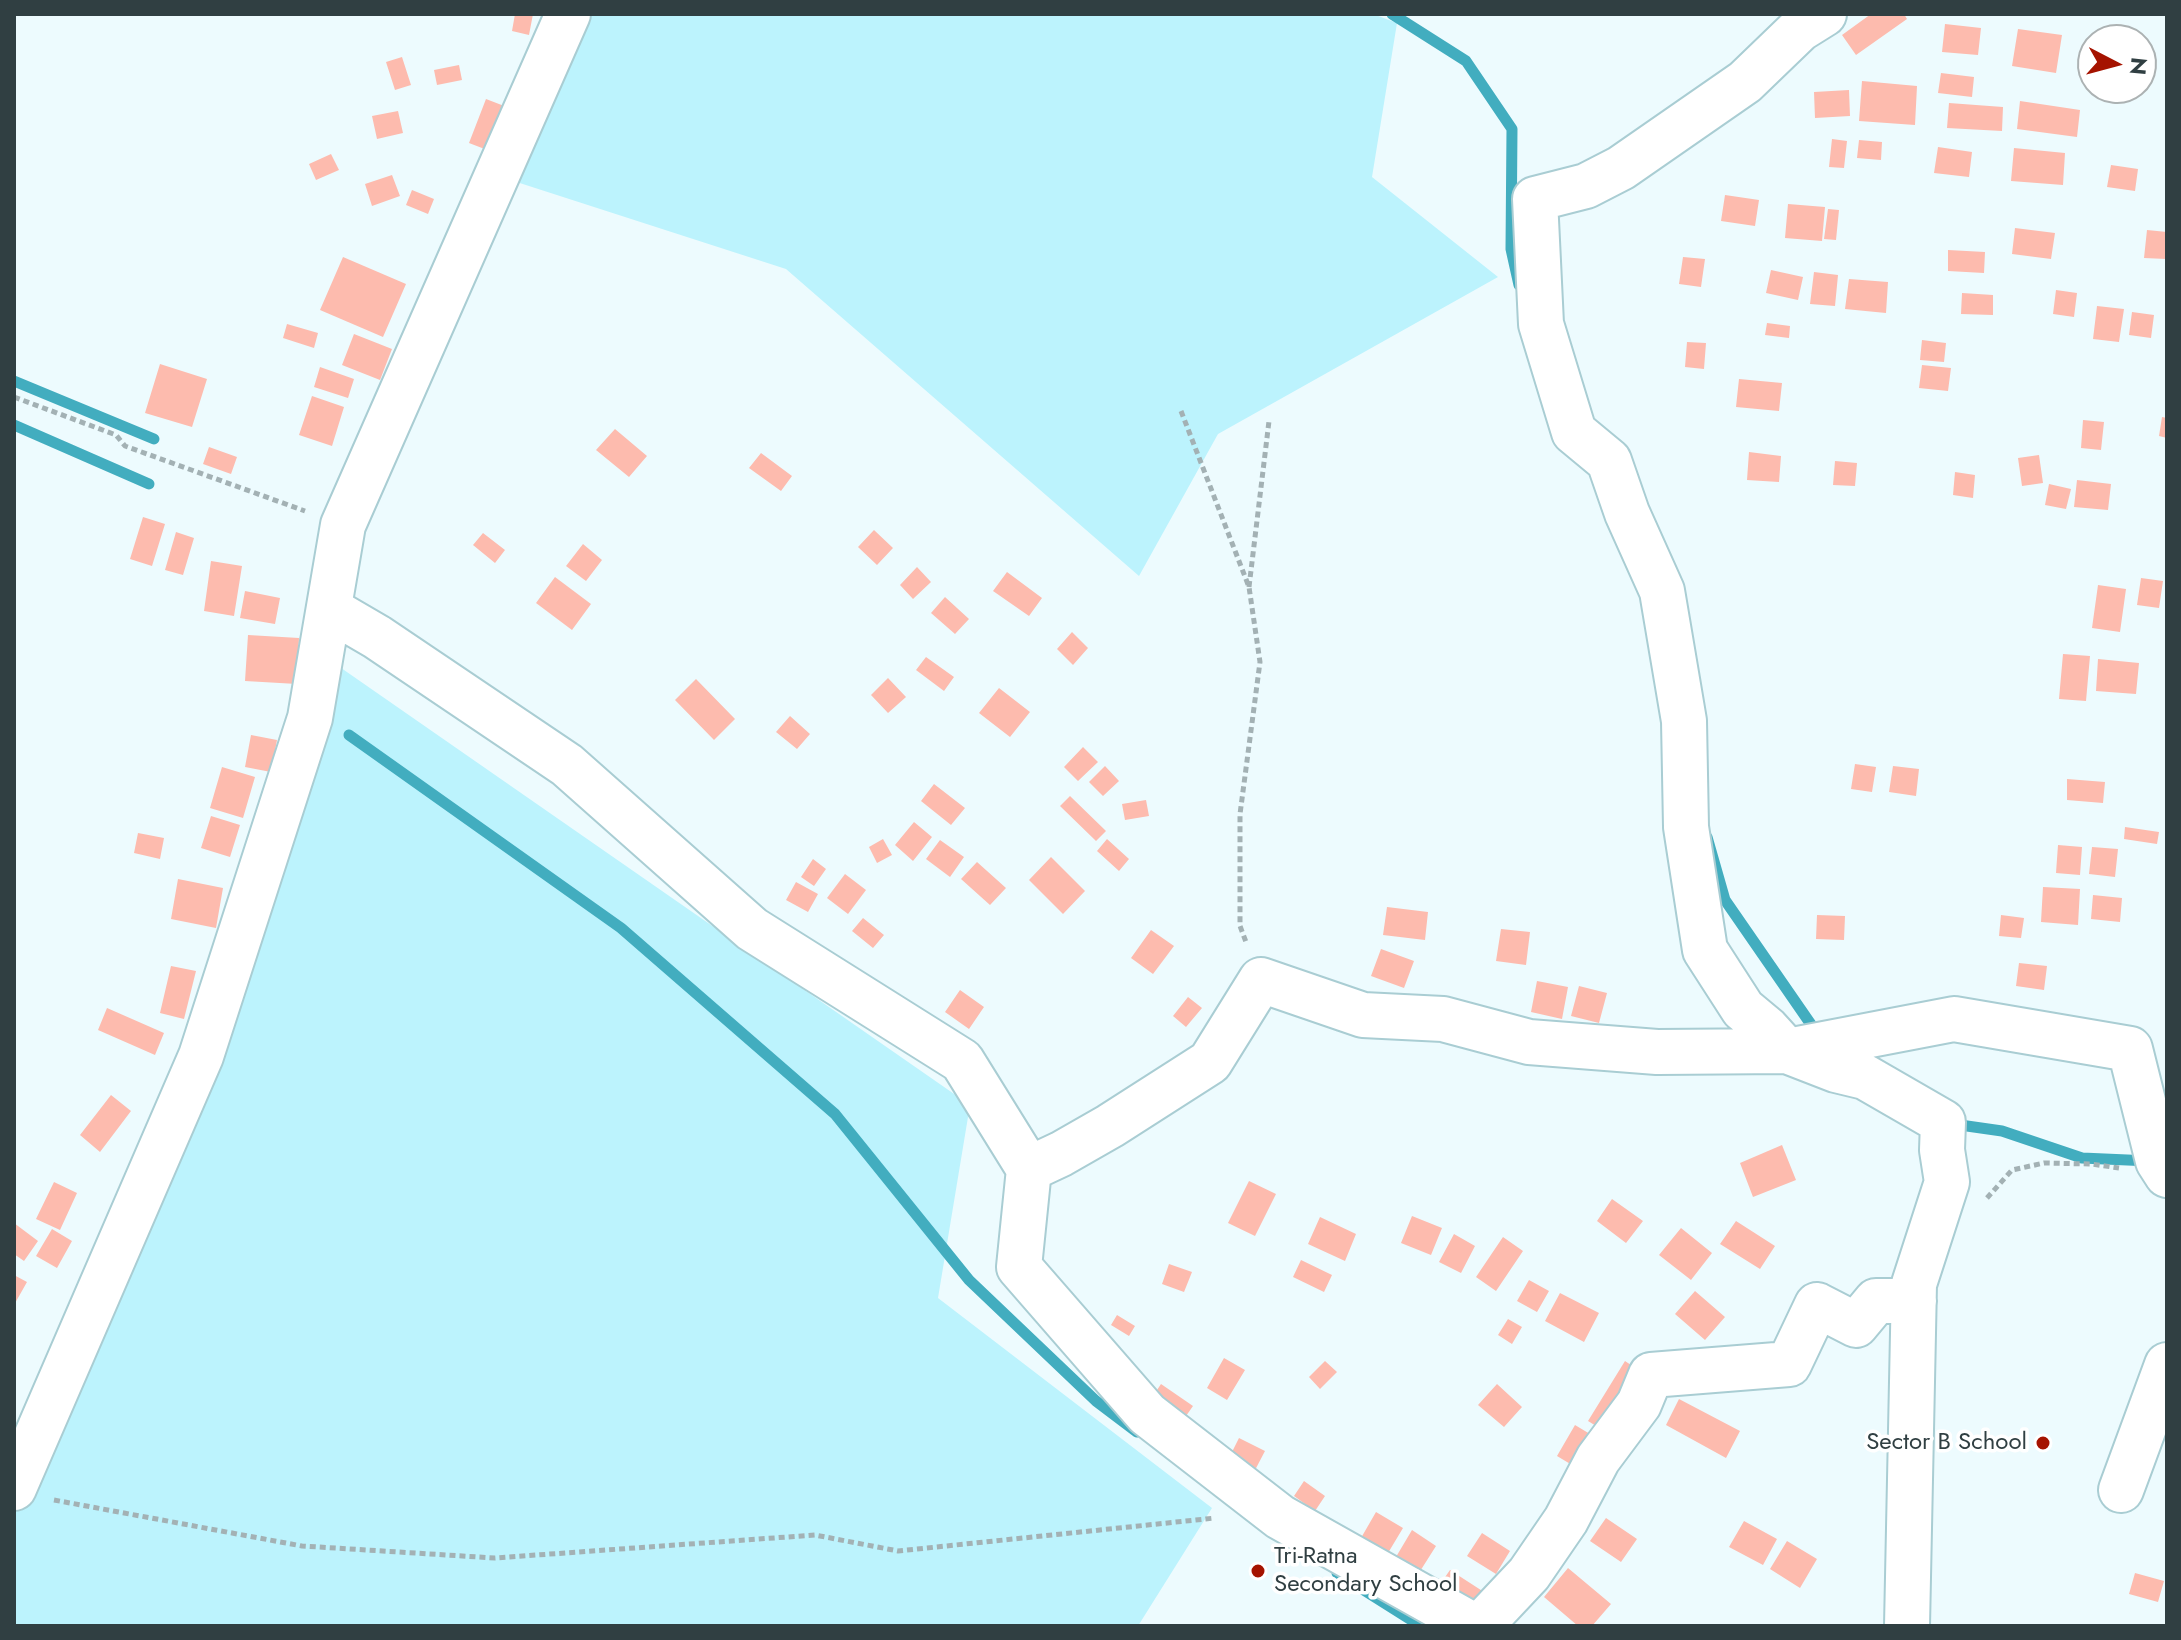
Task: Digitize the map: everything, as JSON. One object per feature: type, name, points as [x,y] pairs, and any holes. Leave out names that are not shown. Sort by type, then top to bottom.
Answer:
[{"type":"street","points":[[29,1493],[201,1056],[310,718],[343,525],[568,14]]},
{"type":"street","points":[[1824,14],[1800,29],[1745,82],[1621,168],[1586,186],[1535,199],[1541,324],[1574,432],[1609,461],[1627,513],[1662,591],[1684,721],[1686,827],[1705,950],[1743,1009],[1787,1051],[1836,1070],[1865,1077],[1943,1122],[1942,1150],[1947,1182],[1914,1284],[1907,1626]]},
{"type":"street","points":[[329,609],[377,637],[567,765],[752,929],[962,1061],[1029,1169],[1019,1267],[1147,1414],[1280,1517],[1474,1626]]},
{"type":"street","points":[[1029,1169],[1110,1126],[1210,1062],[1261,980],[1363,1015],[1443,1019],[1529,1042],[1657,1052],[1787,1051],[1954,1019],[2149,1052],[2158,1161],[2148,1172]]},
{"type":"street","points":[[1480,1626],[1529,1574],[1566,1520],[1598,1459],[1639,1404],[1651,1375],[1789,1364],[1817,1305],[1856,1325],[1876,1301],[1914,1301]]},
{"type":"street","points":[[2121,1490],[2167,1365]]},
{"type":"path","points":[[14,397],[116,435],[125,446],[343,525]]},
{"type":"path","points":[[1181,411],[1249,587],[1260,662],[1240,814],[1240,926],[1261,980]]},
{"type":"path","points":[[1249,587],[1269,421]]},
{"type":"path","points":[[1982,1203],[2012,1170],[2033,1165],[2091,1164],[2148,1172]]},
{"type":"path","points":[[29,1493],[302,1546],[495,1558],[815,1535],[898,1551],[1243,1515],[1280,1517]]},
{"type":"shaded area","points":[[568,14],[1373,14],[1397,23],[1372,177],[1498,277],[1218,434],[1139,576],[786,269],[498,176]]},
{"type":"shaded area","points":[[321,654],[970,1105],[938,1298],[1212,1508],[1138,1626],[14,1626],[14,1488],[201,1056]]},
{"type":"building","points":[[515,14],[533,14],[529,35],[512,31]]},
{"type":"building","points":[[1871,14],[1904,14],[1907,19],[1856,55],[1842,35]]},
{"type":"building","points":[[1945,24],[1981,28],[1978,55],[1942,52]]},
{"type":"building","points":[[2018,29],[2062,35],[2056,73],[2012,66]]},
{"type":"building","points":[[402,57],[411,85],[395,90],[386,62]]},
{"type":"building","points":[[459,65],[462,80],[437,85],[434,70]]},
{"type":"building","points":[[1941,73],[1974,77],[1972,97],[1938,93]]},
{"type":"building","points":[[1862,81],[1917,86],[1915,125],[1859,121]]},
{"type":"building","points":[[1849,90],[1850,116],[1815,118],[1814,92]]},
{"type":"building","points":[[486,99],[512,109],[495,153],[469,143]]},
{"type":"building","points":[[2020,101],[2080,110],[2077,137],[2017,129]]},
{"type":"building","points":[[1949,103],[2003,107],[2002,131],[1947,128]]},
{"type":"building","points":[[398,111],[403,133],[377,139],[372,116]]},
{"type":"building","points":[[1832,139],[1847,141],[1844,168],[1829,167]]},
{"type":"building","points":[[1859,140],[1882,142],[1881,160],[1857,158]]},
{"type":"building","points":[[1938,147],[1972,152],[1969,177],[1934,173]]},
{"type":"building","points":[[2014,148],[2065,153],[2063,185],[2011,181]]},
{"type":"building","points":[[331,154],[339,170],[316,180],[309,164]]},
{"type":"building","points":[[2111,165],[2138,169],[2135,191],[2107,187]]},
{"type":"building","points":[[392,175],[400,196],[372,206],[365,184]]},
{"type":"building","points":[[412,190],[434,199],[428,214],[406,205]]},
{"type":"building","points":[[1725,195],[1759,200],[1755,226],[1721,221]]},
{"type":"building","points":[[1788,204],[1825,207],[1822,241],[1785,238]]},
{"type":"building","points":[[1828,209],[1839,210],[1836,240],[1824,239]]},
{"type":"building","points":[[2015,228],[2055,233],[2051,259],[2012,254]]},
{"type":"building","points":[[2147,230],[2167,232],[2166,259],[2144,258]]},
{"type":"building","points":[[1948,250],[1985,252],[1984,273],[1948,271]]},
{"type":"building","points":[[343,257],[406,284],[383,337],[320,310]]},
{"type":"building","points":[[1683,257],[1705,259],[1701,287],[1679,284]]},
{"type":"building","points":[[1771,270],[1803,277],[1798,300],[1766,293]]},
{"type":"building","points":[[1814,272],[1838,275],[1835,306],[1810,304]]},
{"type":"building","points":[[1849,279],[1888,282],[1886,313],[1845,309]]},
{"type":"building","points":[[2056,290],[2077,293],[2074,317],[2053,314]]},
{"type":"building","points":[[1962,293],[1993,295],[1993,315],[1961,314]]},
{"type":"building","points":[[2097,306],[2124,309],[2119,342],[2093,339]]},
{"type":"building","points":[[2132,312],[2154,315],[2151,338],[2129,335]]},
{"type":"building","points":[[1767,323],[1790,326],[1789,338],[1765,335]]},
{"type":"building","points":[[287,324],[318,333],[314,348],[283,338]]},
{"type":"building","points":[[354,334],[392,349],[380,380],[342,365]]},
{"type":"building","points":[[1922,340],[1946,343],[1944,362],[1920,360]]},
{"type":"building","points":[[1687,342],[1706,343],[1704,369],[1685,367]]},
{"type":"building","points":[[160,364],[207,379],[192,427],[145,413]]},
{"type":"building","points":[[1922,365],[1951,368],[1948,391],[1919,388]]},
{"type":"building","points":[[320,367],[354,379],[348,398],[314,387]]},
{"type":"building","points":[[1739,379],[1782,383],[1779,411],[1736,407]]},
{"type":"building","points":[[312,396],[344,407],[332,446],[299,435]]},
{"type":"building","points":[[2162,417],[2167,418],[2167,438],[2159,436]]},
{"type":"building","points":[[2083,420],[2104,422],[2101,450],[2081,448]]},
{"type":"building","points":[[615,429],[647,456],[629,477],[596,450]]},
{"type":"building","points":[[209,447],[237,457],[231,474],[203,464]]},
{"type":"building","points":[[1749,452],[1781,456],[1779,482],[1747,480]]},
{"type":"building","points":[[761,453],[792,476],[781,491],[749,468]]},
{"type":"building","points":[[2039,455],[2043,483],[2022,486],[2018,458]]},
{"type":"building","points":[[1835,461],[1857,463],[1855,486],[1833,485]]},
{"type":"building","points":[[1955,472],[1975,475],[1973,498],[1953,495]]},
{"type":"building","points":[[2077,480],[2111,484],[2108,510],[2074,507]]},
{"type":"building","points":[[2049,484],[2071,489],[2066,509],[2045,505]]},
{"type":"building","points":[[143,517],[165,524],[152,566],[130,559]]},
{"type":"building","points":[[874,530],[893,548],[877,565],[858,547]]},
{"type":"building","points":[[176,532],[194,538],[183,575],[165,570]]},
{"type":"building","points":[[483,533],[505,550],[495,563],[473,545]]},
{"type":"building","points":[[583,544],[602,560],[586,581],[566,566]]},
{"type":"building","points":[[211,561],[242,566],[234,616],[204,611]]},
{"type":"building","points":[[917,567],[931,582],[913,599],[900,585]]},
{"type":"building","points":[[1007,572],[1042,598],[1029,616],[993,591]]},
{"type":"building","points":[[555,577],[591,604],[572,630],[536,603]]},
{"type":"building","points":[[2141,578],[2163,581],[2159,608],[2137,605]]},
{"type":"building","points":[[2098,585],[2126,589],[2120,632],[2092,628]]},
{"type":"building","points":[[245,591],[280,598],[275,624],[240,618]]},
{"type":"building","points":[[945,597],[969,619],[955,634],[931,613]]},
{"type":"building","points":[[1072,632],[1088,648],[1073,665],[1057,649]]},
{"type":"building","points":[[248,635],[299,638],[297,684],[245,681]]},
{"type":"building","points":[[2063,654],[2090,656],[2086,701],[2059,699]]},
{"type":"building","points":[[926,657],[954,677],[944,691],[916,670]]},
{"type":"building","points":[[2098,659],[2139,663],[2136,694],[2096,691]]},
{"type":"building","points":[[888,678],[906,697],[888,713],[871,695]]},
{"type":"building","points":[[696,679],[735,719],[714,740],[675,700]]},
{"type":"building","points":[[999,688],[1030,712],[1010,737],[979,713]]},
{"type":"building","points":[[790,716],[810,734],[797,749],[776,732]]},
{"type":"building","points":[[251,735],[277,740],[271,772],[245,767]]},
{"type":"building","points":[[1083,747],[1098,762],[1078,781],[1064,767]]},
{"type":"building","points":[[1855,764],[1876,767],[1872,792],[1851,789]]},
{"type":"building","points":[[1105,766],[1119,781],[1103,796],[1089,782]]},
{"type":"building","points":[[1893,766],[1919,769],[1916,796],[1889,792]]},
{"type":"building","points":[[222,767],[255,777],[243,818],[210,808]]},
{"type":"building","points":[[2067,779],[2105,782],[2103,803],[2067,800]]},
{"type":"building","points":[[934,784],[965,808],[951,825],[921,801]]},
{"type":"building","points":[[1070,796],[1106,831],[1096,841],[1060,806]]},
{"type":"building","points":[[1146,800],[1149,816],[1125,820],[1122,804]]},
{"type":"building","points":[[211,816],[240,825],[230,857],[201,848]]},
{"type":"building","points":[[914,822],[932,837],[913,861],[895,845]]},
{"type":"building","points":[[2125,827],[2159,832],[2157,844],[2124,839]]},
{"type":"building","points":[[138,833],[164,838],[160,859],[134,853]]},
{"type":"building","points":[[883,839],[892,855],[877,863],[869,847]]},
{"type":"building","points":[[1107,839],[1129,859],[1119,871],[1097,851]]},
{"type":"building","points":[[940,840],[964,857],[950,877],[926,859]]},
{"type":"building","points":[[2058,845],[2082,847],[2080,875],[2056,873]]},
{"type":"building","points":[[2092,847],[2118,849],[2115,877],[2089,874]]},
{"type":"building","points":[[1051,857],[1085,891],[1063,914],[1029,880]]},
{"type":"building","points":[[813,859],[826,869],[814,886],[801,877]]},
{"type":"building","points":[[977,862],[1006,888],[990,905],[961,879]]},
{"type":"building","points":[[845,874],[866,890],[848,914],[827,898]]},
{"type":"building","points":[[178,879],[223,888],[216,928],[171,919]]},
{"type":"building","points":[[796,882],[818,894],[808,912],[786,900]]},
{"type":"building","points":[[2043,887],[2080,889],[2078,925],[2041,922]]},
{"type":"building","points":[[2093,895],[2122,898],[2120,922],[2091,919]]},
{"type":"building","points":[[1387,907],[1428,912],[1425,940],[1383,935]]},
{"type":"building","points":[[1817,915],[1845,916],[1844,940],[1816,939]]},
{"type":"building","points":[[2001,915],[2024,918],[2021,938],[1999,936]]},
{"type":"building","points":[[863,918],[884,935],[873,948],[852,931]]},
{"type":"building","points":[[1501,929],[1530,932],[1526,965],[1496,961]]},
{"type":"building","points":[[1151,930],[1174,946],[1153,974],[1131,958]]},
{"type":"building","points":[[1381,949],[1414,961],[1404,988],[1371,976]]},
{"type":"building","points":[[2019,963],[2047,966],[2044,990],[2016,986]]},
{"type":"building","points":[[171,966],[196,971],[184,1019],[160,1013]]},
{"type":"building","points":[[1537,981],[1568,987],[1562,1019],[1531,1012]]},
{"type":"building","points":[[1579,986],[1607,993],[1599,1023],[1571,1016]]},
{"type":"building","points":[[960,990],[984,1007],[969,1029],[945,1012]]},
{"type":"building","points":[[1188,997],[1202,1008],[1186,1027],[1173,1016]]},
{"type":"building","points":[[107,1008],[164,1033],[155,1055],[98,1030]]},
{"type":"building","points":[[111,1095],[131,1111],[100,1152],[80,1135]]},
{"type":"building","points":[[1782,1145],[1796,1180],[1753,1197],[1740,1163]]},
{"type":"building","points":[[1249,1181],[1276,1194],[1255,1236],[1228,1223]]},
{"type":"building","points":[[54,1182],[77,1193],[60,1230],[36,1219]]},
{"type":"building","points":[[1612,1199],[1643,1221],[1626,1243],[1597,1221]]},
{"type":"building","points":[[1412,1216],[1442,1228],[1431,1255],[1401,1243]]},
{"type":"building","points":[[1320,1217],[1356,1234],[1345,1261],[1308,1244]]},
{"type":"building","points":[[1736,1221],[1775,1246],[1760,1269],[1720,1244]]},
{"type":"building","points":[[14,1223],[38,1241],[24,1261],[14,1254]]},
{"type":"building","points":[[1681,1228],[1712,1253],[1691,1280],[1659,1255]]},
{"type":"building","points":[[52,1229],[72,1241],[57,1268],[36,1256]]},
{"type":"building","points":[[1454,1234],[1475,1246],[1461,1273],[1439,1262]]},
{"type":"building","points":[[1503,1237],[1523,1251],[1496,1291],[1476,1277]]},
{"type":"building","points":[[1301,1260],[1332,1275],[1324,1292],[1293,1277]]},
{"type":"building","points":[[1169,1264],[1192,1272],[1184,1292],[1162,1284]]},
{"type":"building","points":[[14,1275],[27,1282],[14,1305]]},
{"type":"building","points":[[1529,1280],[1549,1291],[1537,1312],[1517,1301]]},
{"type":"building","points":[[1695,1291],[1725,1317],[1705,1340],[1675,1314]]},
{"type":"building","points":[[1560,1293],[1599,1313],[1584,1342],[1545,1321]]},
{"type":"building","points":[[1117,1315],[1135,1326],[1129,1336],[1111,1325]]},
{"type":"building","points":[[1508,1319],[1522,1327],[1512,1344],[1498,1335]]},
{"type":"building","points":[[1224,1358],[1245,1370],[1227,1400],[1207,1388]]},
{"type":"building","points":[[1325,1361],[1337,1372],[1320,1389],[1309,1377]]},
{"type":"building","points":[[1625,1361],[1643,1373],[1606,1432],[1588,1421]]},
{"type":"building","points":[[1161,1384],[1193,1406],[1179,1426],[1147,1405]]},
{"type":"building","points":[[1497,1384],[1522,1407],[1504,1427],[1478,1405]]},
{"type":"building","points":[[1679,1399],[1740,1431],[1726,1458],[1666,1425]]},
{"type":"building","points":[[1575,1425],[1590,1434],[1572,1465],[1557,1456]]},
{"type":"building","points":[[1239,1438],[1265,1451],[1254,1472],[1229,1458]]},
{"type":"building","points":[[1304,1481],[1325,1496],[1315,1511],[1294,1496]]},
{"type":"building","points":[[1376,1512],[1403,1528],[1388,1553],[1361,1538]]},
{"type":"building","points":[[1606,1518],[1637,1539],[1621,1562],[1590,1541]]},
{"type":"building","points":[[1744,1521],[1777,1539],[1763,1565],[1729,1547]]},
{"type":"building","points":[[1412,1530],[1436,1546],[1417,1576],[1393,1562]]},
{"type":"building","points":[[1482,1533],[1510,1551],[1496,1574],[1467,1556]]},
{"type":"building","points":[[1787,1541],[1817,1559],[1800,1588],[1770,1569]]},
{"type":"building","points":[[1568,1568],[1611,1604],[1592,1626],[1578,1626],[1544,1597]]},
{"type":"building","points":[[1450,1570],[1487,1594],[1473,1615],[1436,1590]]},
{"type":"building","points":[[2135,1573],[2164,1581],[2158,1602],[2129,1594]]},
{"type":"waterway","points":[[1392,14],[1466,61],[1512,129],[1511,249],[1519,285]]},
{"type":"waterway","points":[[14,381],[154,439]]},
{"type":"waterway","points":[[14,425],[149,484]]},
{"type":"waterway","points":[[349,735],[621,928],[835,1114],[969,1280],[1096,1401],[1137,1432]]},
{"type":"waterway","points":[[1707,837],[1725,900],[1819,1036]]},
{"type":"waterway","points":[[1953,1124],[2002,1131],[2082,1158],[2150,1161]]},
{"type":"waterway","points":[[1337,1573],[1421,1626]]},
{"type":"place","name":"Sector B School","points":[[2043,1443]]},
{"type":"place","name":"Tri-Ratna Secondary School","points":[[1258,1571]]}]
